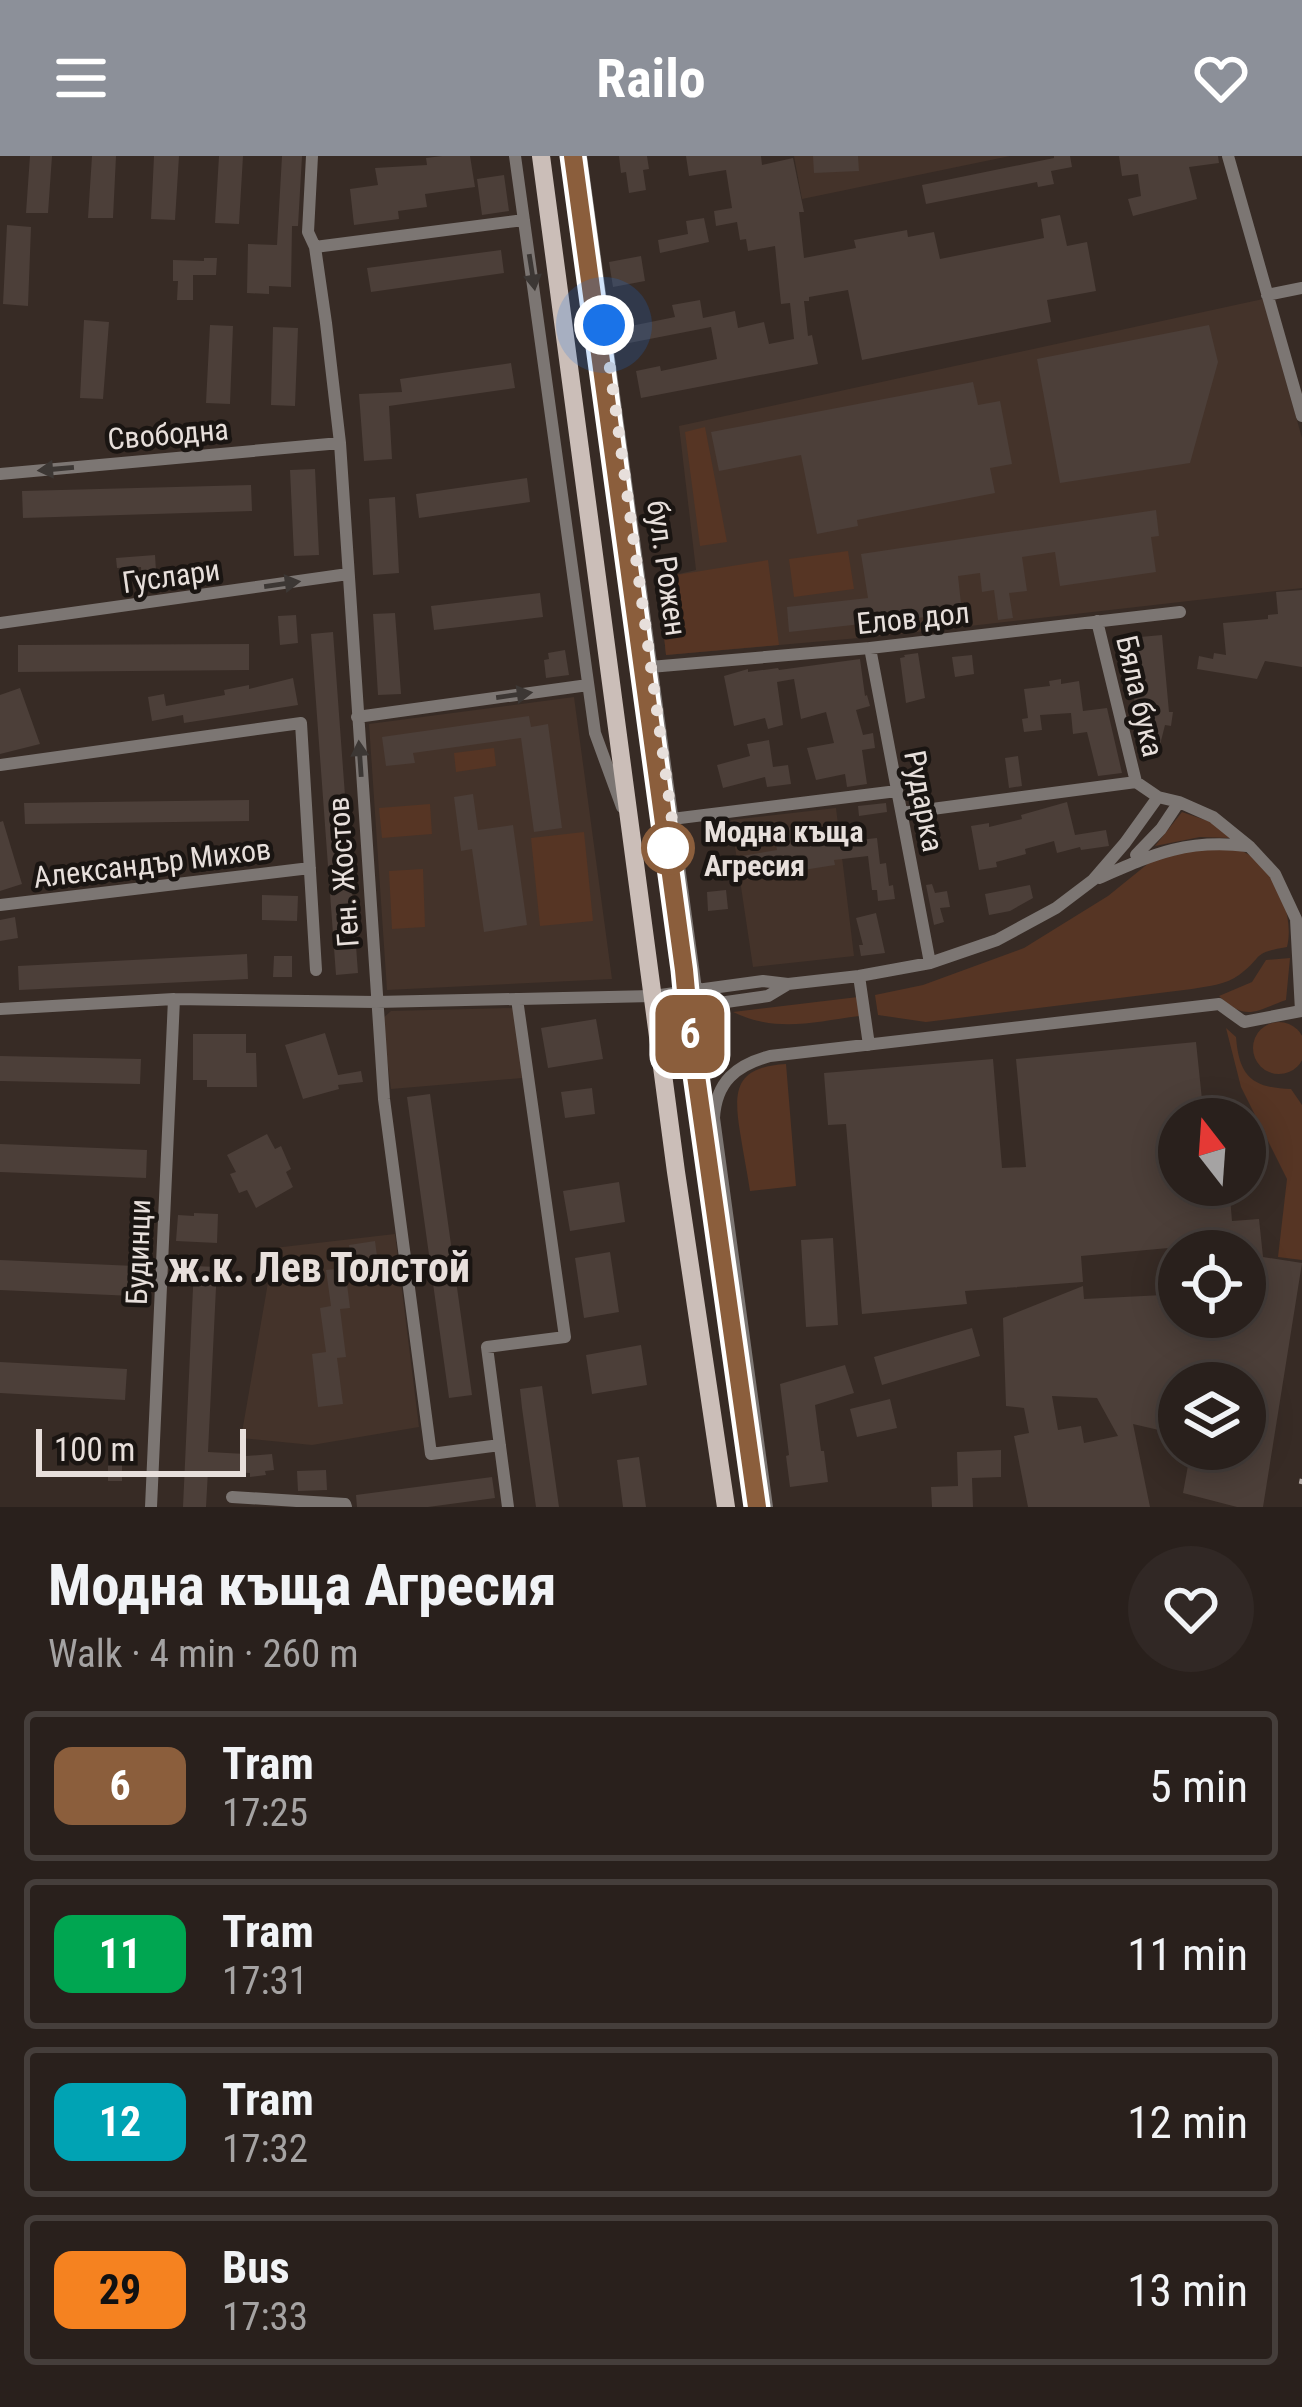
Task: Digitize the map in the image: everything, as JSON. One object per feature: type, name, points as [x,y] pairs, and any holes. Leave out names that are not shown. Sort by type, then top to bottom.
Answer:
[{"type":"main road","points":[[541,156],[676,1172],[726,1507]]},
{"type":"street","name":"Ген. Жостов","points":[[312,156],[308,232],[315,247],[340,443],[384,1100],[431,1454],[500,1444]]},
{"type":"street","points":[[515,156],[595,733],[632,837]]},
{"type":"street","name":"бул. Рожен","points":[[581,156],[696,988]]},
{"type":"street","points":[[1228,156],[1302,416]]},
{"type":"street","points":[[315,247],[524,220]]},
{"type":"street","points":[[1267,295],[1302,288]]},
{"type":"street","name":"Свободна","points":[[0,474],[340,443]]},
{"type":"street","name":"Гуслари","points":[[0,622],[348,574]]},
{"type":"street","name":"Елов дол","points":[[650,667],[1180,612]]},
{"type":"street","name":"Бяла бука","points":[[1097,621],[1136,782]]},
{"type":"street","name":"Рударка","points":[[871,647],[930,963]]},
{"type":"street","points":[[357,717],[588,686]]},
{"type":"street","points":[[0,765],[301,723],[316,970]]},
{"type":"street","points":[[767,1507],[714,1118],[715,1102],[727,1077],[753,1060],[1219,1004],[1244,1022],[1301,1011],[1296,919],[1275,874],[1213,817],[1158,797],[1136,782],[902,813]]},
{"type":"street","points":[[672,819],[898,790]]},
{"type":"street","points":[[0,1009],[173,999],[376,1002],[653,996],[764,981],[788,984],[859,976],[930,963],[997,940],[1056,908],[1093,880],[1158,797]]},
{"type":"street","points":[[1121,868],[1161,829],[1179,802]]},
{"type":"street","points":[[1093,880],[1150,854],[1187,845],[1250,847]]},
{"type":"street","name":"Александър Михов","points":[[0,905],[310,868]]},
{"type":"street","points":[[859,976],[869,1045]]},
{"type":"street","points":[[653,996],[691,1007],[768,995],[788,984]]},
{"type":"street","name":"Будинци","points":[[151,1507],[173,999]]},
{"type":"street","points":[[508,1507],[487,1347],[565,1337],[517,999]]},
{"type":"street","points":[[232,1497],[345,1505]]},
{"type":"shaded area","points":[[794,156],[1010,156],[802,199]]},
{"type":"shaded area","points":[[1263,299],[1302,438],[1302,588],[882,636],[666,655],[659,589],[671,587],[670,576],[696,570],[679,426]]},
{"type":"shaded area","points":[[705,427],[727,542],[700,546],[685,432]]},
{"type":"shaded area","points":[[848,551],[854,589],[794,597],[789,559]]},
{"type":"shaded area","points":[[768,560],[779,645],[666,655],[659,589],[671,587],[670,576]]},
{"type":"shaded area","points":[[574,697],[612,979],[387,990],[369,724]]},
{"type":"shaded area","points":[[494,748],[496,766],[456,772],[454,753]]},
{"type":"shaded area","points":[[430,804],[432,834],[382,838],[379,808]]},
{"type":"shaded area","points":[[836,808],[854,956],[753,967],[731,820]]},
{"type":"shaded area","points":[[1182,812],[1211,822],[1230,838],[1200,837],[1155,846]]},
{"type":"shaded area","points":[[584,832],[593,921],[540,926],[531,838]]},
{"type":"shaded area","points":[[1231,849],[1255,859],[1280,893],[1288,921],[1287,947],[1262,954],[1228,981],[1192,989],[926,1022],[878,1015],[875,995],[923,985],[1024,948],[1108,896],[1155,858],[1184,850]]},
{"type":"shaded area","points":[[423,869],[425,927],[392,929],[389,871]]},
{"type":"shaded area","points":[[1290,958],[1286,1000],[1244,1012],[1219,996],[1252,982],[1266,960]]},
{"type":"shaded area","points":[[858,997],[859,1016],[811,1023],[765,1022],[733,1012]]},
{"type":"shaded area","points":[[514,1008],[522,1078],[391,1089],[382,1019],[391,1011]]},
{"type":"shaded area","points":[[1279,1022],[1303,1038],[1303,1058],[1297,1066],[1279,1074],[1261,1066],[1253,1048],[1261,1030]]},
{"type":"shaded area","points":[[1226,1028],[1236,1037],[1250,1078],[1291,1089],[1302,1105],[1302,1260],[1278,1257],[1287,1179],[1266,1137],[1266,1098],[1246,1098]]},
{"type":"shaded area","points":[[786,1064],[796,1186],[750,1191],[738,1092],[748,1075]]},
{"type":"shaded area","points":[[395,1234],[419,1427],[312,1445],[241,1438],[274,1248]]},
{"type":"building","points":[[30,156],[52,156],[48,213],[26,213]]},
{"type":"building","points":[[92,156],[116,156],[113,218],[88,218]]},
{"type":"building","points":[[154,156],[179,156],[175,220],[151,219]]},
{"type":"building","points":[[219,156],[243,156],[239,224],[215,223]]},
{"type":"building","points":[[282,156],[302,156],[298,226],[292,226],[291,287],[269,286],[269,294],[247,293],[248,244],[277,245]]},
{"type":"building","points":[[470,156],[475,187],[425,194],[427,207],[398,211],[399,219],[354,225],[350,189],[378,185],[375,168],[427,165],[426,158]]},
{"type":"building","points":[[619,156],[647,156],[646,190],[629,193]]},
{"type":"building","points":[[686,156],[761,156],[762,165],[793,158],[804,212],[799,212],[804,258],[856,248],[854,240],[907,230],[908,237],[934,232],[940,259],[1044,238],[1041,219],[1060,215],[1067,246],[1087,242],[1096,291],[1047,300],[1051,322],[862,360],[848,290],[809,297],[804,301],[808,336],[812,335],[818,364],[641,398],[636,371],[660,366],[661,371],[717,359],[711,327],[624,344],[621,328],[675,317],[672,305],[700,300],[703,318],[735,311],[738,328],[764,322],[769,344],[794,339],[790,303],[781,304],[775,246],[748,251],[737,222],[716,226],[714,211],[732,208],[726,170],[689,176]]},
{"type":"building","points":[[813,156],[858,156],[859,171],[814,173]]},
{"type":"building","points":[[1070,156],[1072,167],[1051,171],[1054,184],[1038,187],[1037,182],[926,204],[922,185]]},
{"type":"building","points":[[1119,156],[1218,156],[1219,163],[1189,167],[1197,199],[1133,216],[1128,199],[1141,196],[1138,174],[1122,176]]},
{"type":"building","points":[[504,175],[509,211],[482,215],[477,179]]},
{"type":"building","points":[[704,218],[709,242],[660,253],[658,240],[688,234],[686,221]]},
{"type":"building","points":[[7,225],[31,227],[28,306],[3,304]]},
{"type":"building","points":[[501,250],[504,273],[371,292],[367,268]]},
{"type":"building","points":[[641,256],[645,281],[613,287],[609,262]]},
{"type":"building","points":[[217,258],[216,275],[193,275],[193,300],[177,300],[173,260]]},
{"type":"building","points":[[84,320],[109,322],[103,399],[80,398]]},
{"type":"building","points":[[210,325],[233,326],[230,404],[206,403]]},
{"type":"building","points":[[1209,325],[1218,362],[1190,463],[1060,483],[1037,359]]},
{"type":"building","points":[[273,327],[298,328],[295,406],[271,405]]},
{"type":"building","points":[[511,363],[515,388],[389,406],[392,459],[364,461],[359,394],[402,392],[400,379]]},
{"type":"building","points":[[973,382],[978,405],[1000,401],[1012,464],[990,468],[995,493],[857,520],[858,526],[817,534],[801,455],[719,471],[711,432]]},
{"type":"building","points":[[315,469],[319,555],[294,556],[290,470]]},
{"type":"building","points":[[527,478],[530,502],[419,518],[416,494]]},
{"type":"building","points":[[251,485],[252,511],[23,518],[22,491]]},
{"type":"building","points":[[395,497],[399,573],[373,575],[369,499]]},
{"type":"building","points":[[1156,510],[1159,536],[1151,537],[1156,572],[1060,586],[1055,552],[1022,557],[1027,591],[1009,593],[1013,618],[998,620],[994,590],[982,592],[980,573],[958,576],[962,613],[789,632],[787,607],[868,598],[861,554]]},
{"type":"building","points":[[155,555],[157,586],[142,587],[141,567],[117,568],[116,558]]},
{"type":"building","points":[[1302,590],[1302,667],[1265,661],[1257,679],[1197,669],[1199,656],[1226,655],[1223,623],[1268,619],[1278,614],[1276,592]]},
{"type":"building","points":[[540,593],[543,617],[434,630],[431,606]]},
{"type":"building","points":[[395,613],[401,694],[378,695],[373,614]]},
{"type":"building","points":[[296,615],[298,643],[280,645],[278,616]]},
{"type":"building","points":[[333,632],[358,973],[336,975],[311,634]]},
{"type":"building","points":[[1162,635],[1169,712],[1173,712],[1159,749],[1142,741],[1150,714],[1138,718],[1135,709],[1129,638]]},
{"type":"building","points":[[249,644],[249,670],[18,672],[18,645]]},
{"type":"building","points":[[565,650],[569,675],[546,678],[548,653]]},
{"type":"building","points":[[918,653],[925,698],[906,703],[900,658]]},
{"type":"building","points":[[972,655],[974,674],[955,677],[952,657]]},
{"type":"building","points":[[860,659],[870,706],[856,710],[863,735],[873,733],[875,748],[862,750],[867,784],[847,787],[845,774],[816,780],[807,748],[834,743],[826,712],[801,719],[794,679],[777,682],[783,725],[768,729],[765,718],[734,726],[724,676],[748,669],[779,670]]},
{"type":"building","points":[[293,678],[298,705],[184,723],[183,715],[152,721],[148,697],[164,694],[166,706]]},
{"type":"building","points":[[1061,679],[1061,684],[1079,681],[1083,711],[1107,708],[1122,773],[1098,776],[1087,732],[1073,734],[1071,713],[1040,715],[1042,730],[1024,732],[1022,719],[1028,718],[1024,689],[1050,686],[1049,681]]},
{"type":"building","points":[[20,688],[40,744],[0,754],[0,695]]},
{"type":"building","points":[[529,716],[531,727],[548,724],[562,828],[534,832],[521,738],[413,753],[415,763],[386,766],[382,737]]},
{"type":"building","points":[[769,740],[773,767],[788,765],[791,784],[767,787],[765,777],[723,788],[717,765],[750,756],[747,744]]},
{"type":"building","points":[[1018,756],[1022,786],[1009,788],[1005,758]]},
{"type":"building","points":[[473,794],[478,830],[513,825],[527,925],[484,932],[472,849],[461,851],[454,797]]},
{"type":"building","points":[[249,800],[249,821],[25,824],[24,803]]},
{"type":"building","points":[[1067,802],[1075,835],[1106,830],[1109,846],[1057,853],[1054,841],[996,862],[997,867],[979,870],[971,826],[1022,819],[1021,815]]},
{"type":"building","points":[[886,803],[887,812],[859,816],[858,806]]},
{"type":"building","points":[[0,822],[22,884],[0,891]]},
{"type":"building","points":[[793,827],[797,847],[877,838],[880,864],[886,863],[895,899],[878,901],[868,856],[746,879],[742,856],[777,850],[773,830]]},
{"type":"building","points":[[939,830],[942,846],[924,849],[922,833]]},
{"type":"building","points":[[932,884],[935,893],[947,891],[950,907],[940,908],[944,922],[934,925],[926,885]]},
{"type":"building","points":[[1030,885],[1033,898],[1010,911],[989,915],[985,894]]},
{"type":"building","points":[[726,890],[728,909],[708,911],[707,892]]},
{"type":"building","points":[[262,895],[298,896],[297,921],[262,920]]},
{"type":"building","points":[[876,913],[885,953],[861,956],[856,918]]},
{"type":"building","points":[[15,917],[18,938],[0,941],[0,920]]},
{"type":"building","points":[[247,954],[248,979],[19,990],[18,966]]},
{"type":"building","points":[[274,956],[292,956],[292,977],[273,977]]},
{"type":"building","points":[[596,1019],[603,1059],[548,1068],[541,1028]]},
{"type":"building","points":[[325,1033],[338,1075],[361,1071],[363,1082],[338,1085],[339,1089],[303,1099],[285,1045]]},
{"type":"building","points":[[193,1034],[246,1034],[246,1053],[256,1053],[257,1087],[207,1087],[207,1080],[193,1080]]},
{"type":"building","points":[[1196,1042],[1202,1098],[1158,1098],[1158,1206],[1231,1206],[1232,1221],[1259,1219],[1260,1230],[1158,1230],[1158,1249],[1081,1256],[1083,1282],[965,1291],[967,1304],[862,1314],[846,1124],[828,1125],[824,1073],[993,1059],[1002,1168],[1026,1167],[1016,1059]]},
{"type":"building","points":[[0,1056],[141,1059],[140,1084],[0,1081]]},
{"type":"building","points":[[592,1088],[595,1114],[565,1118],[561,1092]]},
{"type":"building","points":[[430,1094],[472,1395],[449,1398],[407,1097]]},
{"type":"building","points":[[267,1134],[275,1149],[281,1146],[293,1187],[256,1208],[247,1190],[239,1193],[227,1155]]},
{"type":"building","points":[[0,1144],[147,1150],[146,1178],[0,1172]]},
{"type":"building","points":[[619,1182],[625,1222],[570,1231],[563,1191]]},
{"type":"building","points":[[218,1214],[217,1243],[176,1241],[178,1215]]},
{"type":"building","points":[[833,1238],[838,1325],[806,1327],[801,1240]]},
{"type":"building","points":[[375,1241],[377,1256],[369,1256],[371,1274],[352,1276],[349,1245]]},
{"type":"building","points":[[610,1252],[619,1312],[584,1318],[575,1258]]},
{"type":"building","points":[[1266,1257],[1302,1263],[1263,1507],[1237,1507],[1183,1493],[1187,1470],[1266,1470],[1266,1362],[1158,1362],[1158,1430],[1133,1424],[1150,1507],[1028,1507],[1014,1436],[1029,1433],[1024,1408],[1006,1406],[1003,1318],[1083,1286],[1084,1299],[1158,1295],[1158,1338],[1266,1338]],"holes":[[[1052,1396],[1097,1398],[1118,1436],[1084,1443],[1081,1426],[1058,1430]]]},
{"type":"building","points":[[0,1260],[135,1266],[133,1296],[0,1290]]},
{"type":"building","points":[[194,1266],[217,1267],[208,1452],[272,1454],[274,1470],[250,1477],[250,1473],[208,1471],[206,1507],[183,1507]]},
{"type":"building","points":[[345,1268],[350,1308],[340,1309],[346,1357],[337,1358],[343,1404],[318,1407],[312,1354],[326,1352],[320,1308],[331,1306],[326,1270]]},
{"type":"building","points":[[972,1328],[980,1356],[882,1385],[874,1357]]},
{"type":"building","points":[[641,1345],[647,1385],[592,1394],[586,1355]]},
{"type":"building","points":[[0,1362],[127,1369],[125,1400],[0,1393]]},
{"type":"building","points":[[845,1365],[854,1393],[815,1405],[828,1482],[790,1487],[780,1384]]},
{"type":"building","points":[[542,1386],[559,1507],[536,1507],[522,1408],[520,1389]]},
{"type":"building","points":[[890,1399],[897,1428],[857,1437],[850,1409]]},
{"type":"building","points":[[1001,1450],[1001,1477],[972,1478],[973,1507],[932,1507],[931,1487],[958,1486],[957,1452]]},
{"type":"building","points":[[639,1457],[646,1507],[623,1507],[617,1460]]},
{"type":"building","points":[[108,1458],[122,1458],[122,1481],[108,1481]]},
{"type":"building","points":[[326,1470],[327,1490],[298,1491],[297,1471]]},
{"type":"building","points":[[492,1477],[495,1498],[428,1507],[357,1507],[356,1495]]},
{"type":"tram line","points":[[573,156],[757,1507]]},
{"type":"tram line","name":"6","points":[[573,156],[757,1507]]},
{"type":"railway","points":[[1301,1484],[1302,1479]]},
{"type":"place","name":"Модна къща Агресия","points":[[668,848]]},
{"type":"district","name":"ж.к. Лев Толстой","points":[[319,1267]]},
{"type":"route","points":[[604,325],[677,856],[668,848]]}]
